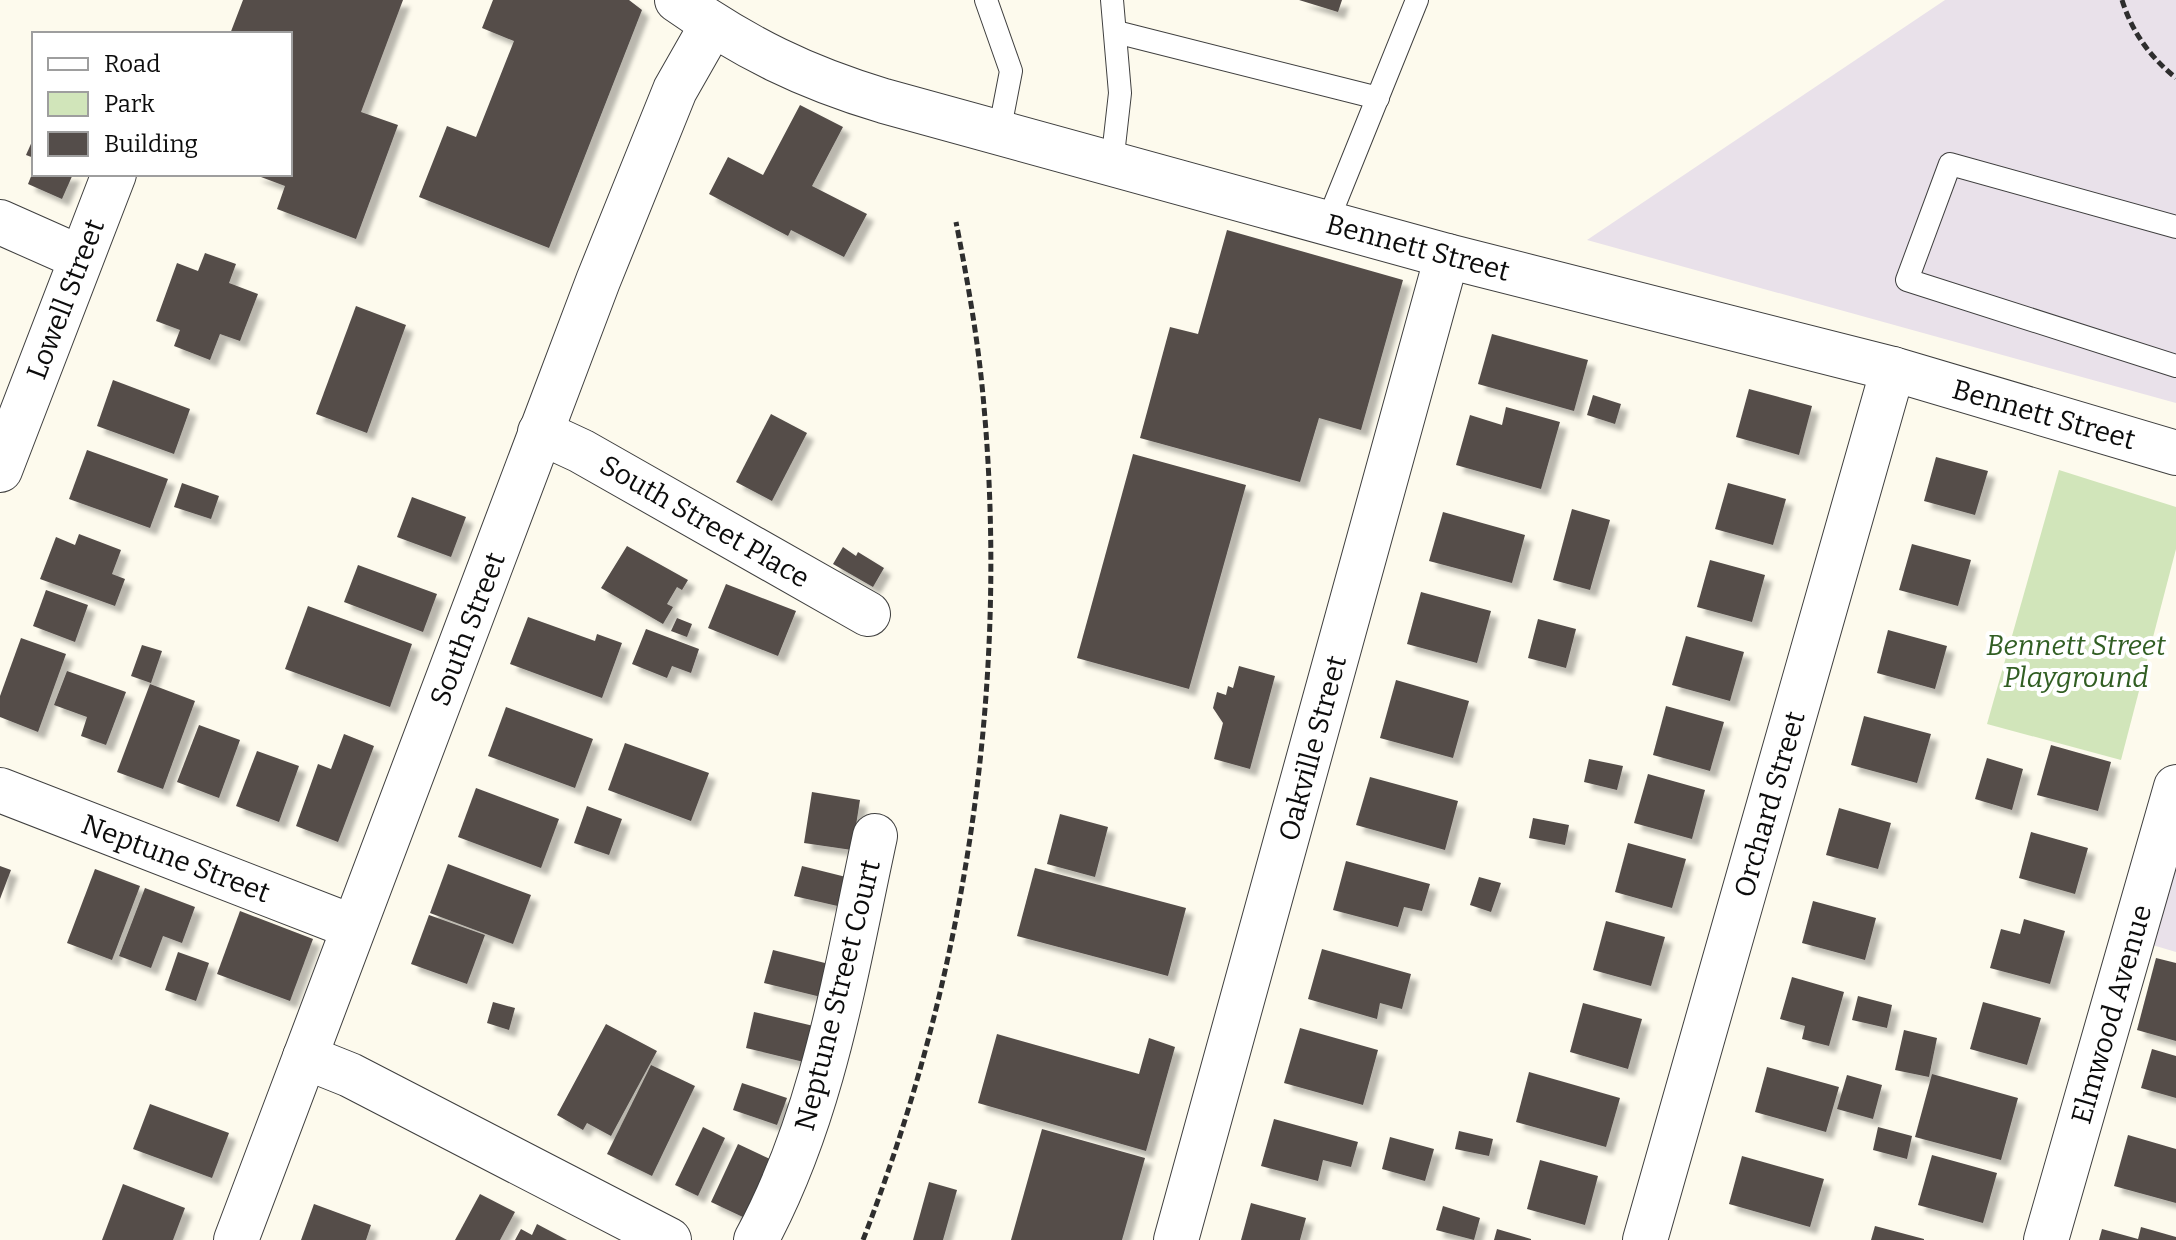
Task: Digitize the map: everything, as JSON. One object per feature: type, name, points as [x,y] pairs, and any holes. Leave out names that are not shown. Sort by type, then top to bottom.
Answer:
[{"type":"street","name":"Bennett Street","points":[[677,0],[738,41],[805,75],[884,101],[1447,256],[1893,369],[2176,453]]},
{"type":"street","name":"South Street","points":[[236,1240],[540,432],[675,90],[712,25]]},
{"type":"street","name":"Lowell Street","points":[[0,470],[113,176]]},
{"type":"street","points":[[0,222],[81,258]]},
{"type":"street","name":"Oakville Street","points":[[1176,1240],[1447,256]]},
{"type":"street","name":"Orchard Street","points":[[1645,1240],[1893,369]]},
{"type":"street","name":"South Street Place","points":[[540,432],[581,451],[868,614]]},
{"type":"street","name":"Elmwood Avenue","points":[[2046,1240],[2176,787]]},
{"type":"street","name":"Neptune Street","points":[[0,790],[353,927]]},
{"type":"street","name":"Neptune Street Court","points":[[756,1240],[799,1149],[812,1109],[843,996],[875,836]]},
{"type":"street","points":[[305,1057],[350,1075],[669,1240]]},
{"type":"lane","points":[[986,0],[1011,71],[999,133]]},
{"type":"lane","points":[[1112,0],[1120,93],[1112,164]]},
{"type":"lane","points":[[1327,223],[1417,0]]},
{"type":"lane","points":[[1116,32],[1378,98]]},
{"type":"lane","points":[[2176,227],[1950,164],[1907,280],[2176,366]]},
{"type":"path","points":[[2122,0],[2129,24],[2158,63],[2176,78]]},
{"type":"path","points":[[863,1240],[894,1157],[937,1010],[957,917],[980,760],[990,581],[985,419],[956,222]]},
{"type":"shaded area","points":[[1945,0],[2176,0],[2176,403],[1587,240]]},
{"type":"shaded area","points":[[2176,857],[2176,952],[2149,944]]},
{"type":"green space","name":"Bennett Street Playground","points":[[2059,470],[2176,507],[2176,549],[2121,760],[1987,724]]},
{"type":"building","points":[[243,0],[403,0],[361,112],[398,125],[356,239],[277,209],[285,186],[258,176],[292,176],[292,32],[231,32]]},
{"type":"building","points":[[493,0],[629,0],[642,10],[549,248],[419,197],[447,126],[476,137],[514,41],[482,28]]},
{"type":"building","points":[[1299,0],[1342,0],[1338,12]]},
{"type":"building","points":[[800,105],[843,127],[812,186],[867,214],[844,257],[791,230],[788,236],[709,194],[728,157],[763,175]]},
{"type":"building","points":[[32,142],[32,157],[26,155]]},
{"type":"building","points":[[32,174],[72,176],[62,199],[28,184]]},
{"type":"building","points":[[1227,230],[1403,280],[1361,430],[1319,418],[1300,482],[1140,438],[1170,327],[1198,334]]},
{"type":"building","points":[[205,253],[236,264],[229,283],[258,294],[240,341],[220,334],[210,360],[174,346],[180,330],[156,321],[177,263],[198,271]]},
{"type":"building","points":[[356,306],[406,325],[367,433],[316,414]]},
{"type":"building","points":[[1492,334],[1588,360],[1574,411],[1478,384]]},
{"type":"building","points":[[113,380],[190,409],[174,454],[97,426]]},
{"type":"building","points":[[1749,389],[1812,406],[1799,455],[1736,437]]},
{"type":"building","points":[[1593,395],[1621,404],[1615,424],[1587,415]]},
{"type":"building","points":[[1506,407],[1560,422],[1541,489],[1456,465],[1470,415],[1502,425]]},
{"type":"building","points":[[771,414],[807,433],[772,501],[736,482]]},
{"type":"building","points":[[87,450],[168,479],[150,528],[69,499]]},
{"type":"building","points":[[1133,454],[1246,485],[1189,689],[1077,658]]},
{"type":"building","points":[[1936,457],[1988,471],[1975,515],[1924,501]]},
{"type":"building","points":[[182,483],[219,496],[211,519],[174,507]]},
{"type":"building","points":[[1728,483],[1786,499],[1773,545],[1715,529]]},
{"type":"building","points":[[412,497],[466,517],[451,557],[397,537]]},
{"type":"building","points":[[1572,509],[1610,520],[1590,590],[1553,580]]},
{"type":"building","points":[[1443,512],[1525,535],[1512,583],[1429,561]]},
{"type":"building","points":[[79,534],[121,550],[112,574],[125,579],[115,606],[40,579],[56,537],[75,545]]},
{"type":"building","points":[[1912,544],[1971,560],[1958,606],[1899,590]]},
{"type":"building","points":[[627,546],[688,580],[682,590],[677,587],[667,604],[673,607],[663,624],[601,588]]},
{"type":"building","points":[[843,547],[884,568],[873,587],[833,564]]},
{"type":"building","points":[[1710,560],[1765,575],[1752,622],[1697,607]]},
{"type":"building","points":[[358,565],[437,594],[423,632],[344,602]]},
{"type":"building","points":[[726,584],[796,611],[778,656],[708,628]]},
{"type":"building","points":[[46,590],[88,605],[75,642],[33,626]]},
{"type":"building","points":[[1421,592],[1491,611],[1477,663],[1407,644]]},
{"type":"building","points":[[308,606],[412,644],[390,707],[285,669]]},
{"type":"building","points":[[528,617],[595,641],[597,634],[622,643],[602,698],[510,664]]},
{"type":"building","points":[[677,618],[692,624],[687,637],[671,631]]},
{"type":"building","points":[[1538,619],[1576,629],[1566,668],[1528,658]]},
{"type":"building","points":[[646,629],[699,649],[691,673],[672,666],[667,678],[632,664]]},
{"type":"building","points":[[1888,630],[1947,646],[1935,689],[1877,673]]},
{"type":"building","points":[[1686,636],[1744,652],[1730,701],[1672,685]]},
{"type":"building","points":[[21,638],[66,654],[38,732],[0,717],[0,696]]},
{"type":"building","points":[[142,645],[162,651],[151,683],[131,676]]},
{"type":"building","points":[[1239,666],[1275,676],[1250,769],[1214,759],[1223,723],[1213,708],[1217,692],[1226,695],[1228,686],[1233,688]]},
{"type":"building","points":[[67,671],[126,692],[106,745],[81,736],[87,717],[54,705]]},
{"type":"building","points":[[1396,680],[1469,701],[1453,758],[1380,738]]},
{"type":"building","points":[[150,684],[195,701],[163,789],[117,772]]},
{"type":"building","points":[[1666,706],[1724,722],[1710,771],[1653,755]]},
{"type":"building","points":[[506,707],[593,739],[575,788],[488,756]]},
{"type":"building","points":[[1864,716],[1931,734],[1917,783],[1851,765]]},
{"type":"building","points":[[199,725],[240,740],[219,798],[177,782]]},
{"type":"building","points":[[344,734],[374,746],[338,842],[296,826],[318,764],[331,769]]},
{"type":"building","points":[[625,743],[709,773],[691,821],[608,790]]},
{"type":"building","points":[[2051,745],[2111,762],[2098,811],[2037,795]]},
{"type":"building","points":[[257,751],[299,766],[279,822],[236,806]]},
{"type":"building","points":[[1987,758],[2023,769],[2012,810],[1975,799]]},
{"type":"building","points":[[1589,759],[1623,766],[1617,790],[1584,782]]},
{"type":"building","points":[[1648,774],[1705,790],[1692,839],[1634,823]]},
{"type":"building","points":[[1370,777],[1458,801],[1445,850],[1356,825]]},
{"type":"building","points":[[476,788],[559,819],[541,868],[458,837]]},
{"type":"building","points":[[812,792],[860,800],[852,850],[804,843]]},
{"type":"building","points":[[587,806],[622,819],[609,855],[574,843]]},
{"type":"building","points":[[1839,808],[1891,823],[1878,869],[1826,855]]},
{"type":"building","points":[[1060,814],[1108,827],[1095,877],[1047,864]]},
{"type":"building","points":[[1533,818],[1569,825],[1565,845],[1529,838]]},
{"type":"building","points":[[2031,832],[2088,848],[2075,894],[2019,878]]},
{"type":"building","points":[[1628,843],[1686,859],[1672,908],[1615,892]]},
{"type":"building","points":[[1346,861],[1430,884],[1422,911],[1404,907],[1398,927],[1333,910]]},
{"type":"building","points":[[448,864],[531,895],[513,944],[430,913]]},
{"type":"building","points":[[0,866],[11,870],[0,899]]},
{"type":"building","points":[[802,866],[850,878],[842,907],[794,896]]},
{"type":"building","points":[[1035,868],[1186,908],[1168,976],[1017,936]]},
{"type":"building","points":[[95,869],[140,886],[112,960],[67,943]]},
{"type":"building","points":[[1479,877],[1501,883],[1491,912],[1470,905]]},
{"type":"building","points":[[145,888],[195,907],[182,943],[163,936],[151,968],[119,956]]},
{"type":"building","points":[[1813,901],[1876,918],[1865,960],[1802,943]]},
{"type":"building","points":[[240,911],[313,939],[290,1001],[217,974]]},
{"type":"building","points":[[429,915],[485,935],[467,984],[411,964]]},
{"type":"building","points":[[2024,919],[2065,931],[2050,984],[1990,968],[2001,929],[2020,934]]},
{"type":"building","points":[[1606,921],[1665,937],[1651,986],[1593,970]]},
{"type":"building","points":[[1322,949],[1411,974],[1402,1009],[1380,1003],[1377,1019],[1308,999]]},
{"type":"building","points":[[773,950],[829,964],[821,997],[764,983]]},
{"type":"building","points":[[178,952],[209,963],[196,1001],[165,990]]},
{"type":"building","points":[[2156,958],[2176,963],[2176,1041],[2137,1030]]},
{"type":"building","points":[[1792,977],[1844,992],[1829,1046],[1802,1039],[1805,1026],[1780,1019]]},
{"type":"building","points":[[1858,996],[1892,1005],[1887,1028],[1852,1020]]},
{"type":"building","points":[[493,1002],[515,1008],[509,1030],[487,1023]]},
{"type":"building","points":[[1983,1002],[2041,1018],[2027,1065],[1970,1049]]},
{"type":"building","points":[[1583,1003],[1642,1019],[1628,1069],[1570,1052]]},
{"type":"building","points":[[754,1012],[818,1027],[808,1063],[746,1048]]},
{"type":"building","points":[[606,1024],[657,1051],[611,1136],[587,1123],[583,1130],[557,1115]]},
{"type":"building","points":[[1300,1028],[1378,1050],[1363,1105],[1284,1083]]},
{"type":"building","points":[[1904,1030],[1937,1038],[1929,1077],[1895,1070]]},
{"type":"building","points":[[997,1034],[1139,1074],[1149,1038],[1175,1047],[1146,1151],[978,1103]]},
{"type":"building","points":[[2152,1049],[2176,1056],[2176,1098],[2141,1088]]},
{"type":"building","points":[[651,1065],[695,1086],[652,1176],[607,1154]]},
{"type":"building","points":[[1767,1067],[1839,1087],[1826,1132],[1755,1112]]},
{"type":"building","points":[[1529,1072],[1620,1098],[1606,1147],[1516,1122]]},
{"type":"building","points":[[1932,1074],[2018,1098],[2001,1160],[1915,1137]]},
{"type":"building","points":[[1847,1075],[1882,1085],[1873,1119],[1837,1109]]},
{"type":"building","points":[[742,1083],[787,1098],[777,1125],[733,1110]]},
{"type":"building","points":[[150,1104],[229,1133],[212,1178],[133,1149]]},
{"type":"building","points":[[1274,1119],[1358,1142],[1351,1167],[1323,1160],[1318,1181],[1261,1166]]},
{"type":"building","points":[[703,1127],[725,1138],[698,1196],[675,1185]]},
{"type":"building","points":[[1878,1127],[1912,1136],[1907,1159],[1873,1150]]},
{"type":"building","points":[[1042,1129],[1145,1158],[1122,1240],[1011,1240]]},
{"type":"building","points":[[1459,1131],[1493,1139],[1489,1156],[1455,1149]]},
{"type":"building","points":[[2128,1135],[2176,1149],[2176,1203],[2114,1186]]},
{"type":"building","points":[[1390,1137],[1434,1149],[1425,1181],[1382,1169]]},
{"type":"building","points":[[738,1144],[772,1160],[745,1218],[711,1202]]},
{"type":"building","points":[[1932,1155],[1997,1173],[1983,1223],[1918,1205]]},
{"type":"building","points":[[1742,1156],[1824,1179],[1810,1227],[1729,1204]]},
{"type":"building","points":[[1540,1160],[1598,1176],[1585,1225],[1527,1209]]},
{"type":"building","points":[[929,1182],[957,1190],[943,1240],[913,1240]]},
{"type":"building","points":[[123,1184],[185,1208],[173,1240],[102,1240]]},
{"type":"building","points":[[480,1194],[515,1212],[500,1240],[455,1240]]},
{"type":"building","points":[[1251,1203],[1306,1218],[1300,1240],[1241,1240]]},
{"type":"building","points":[[314,1204],[371,1225],[366,1240],[301,1240]]},
{"type":"building","points":[[1443,1206],[1480,1218],[1474,1240],[1436,1230]]},
{"type":"building","points":[[537,1224],[567,1240],[515,1240],[521,1229],[532,1235]]},
{"type":"building","points":[[1875,1226],[1924,1239],[1924,1240],[1871,1240]]},
{"type":"building","points":[[2141,1227],[2176,1237],[2176,1240],[2099,1240],[2102,1229],[2138,1239]]},
{"type":"building","points":[[1497,1229],[1531,1239],[1531,1240],[1494,1240]]}]
